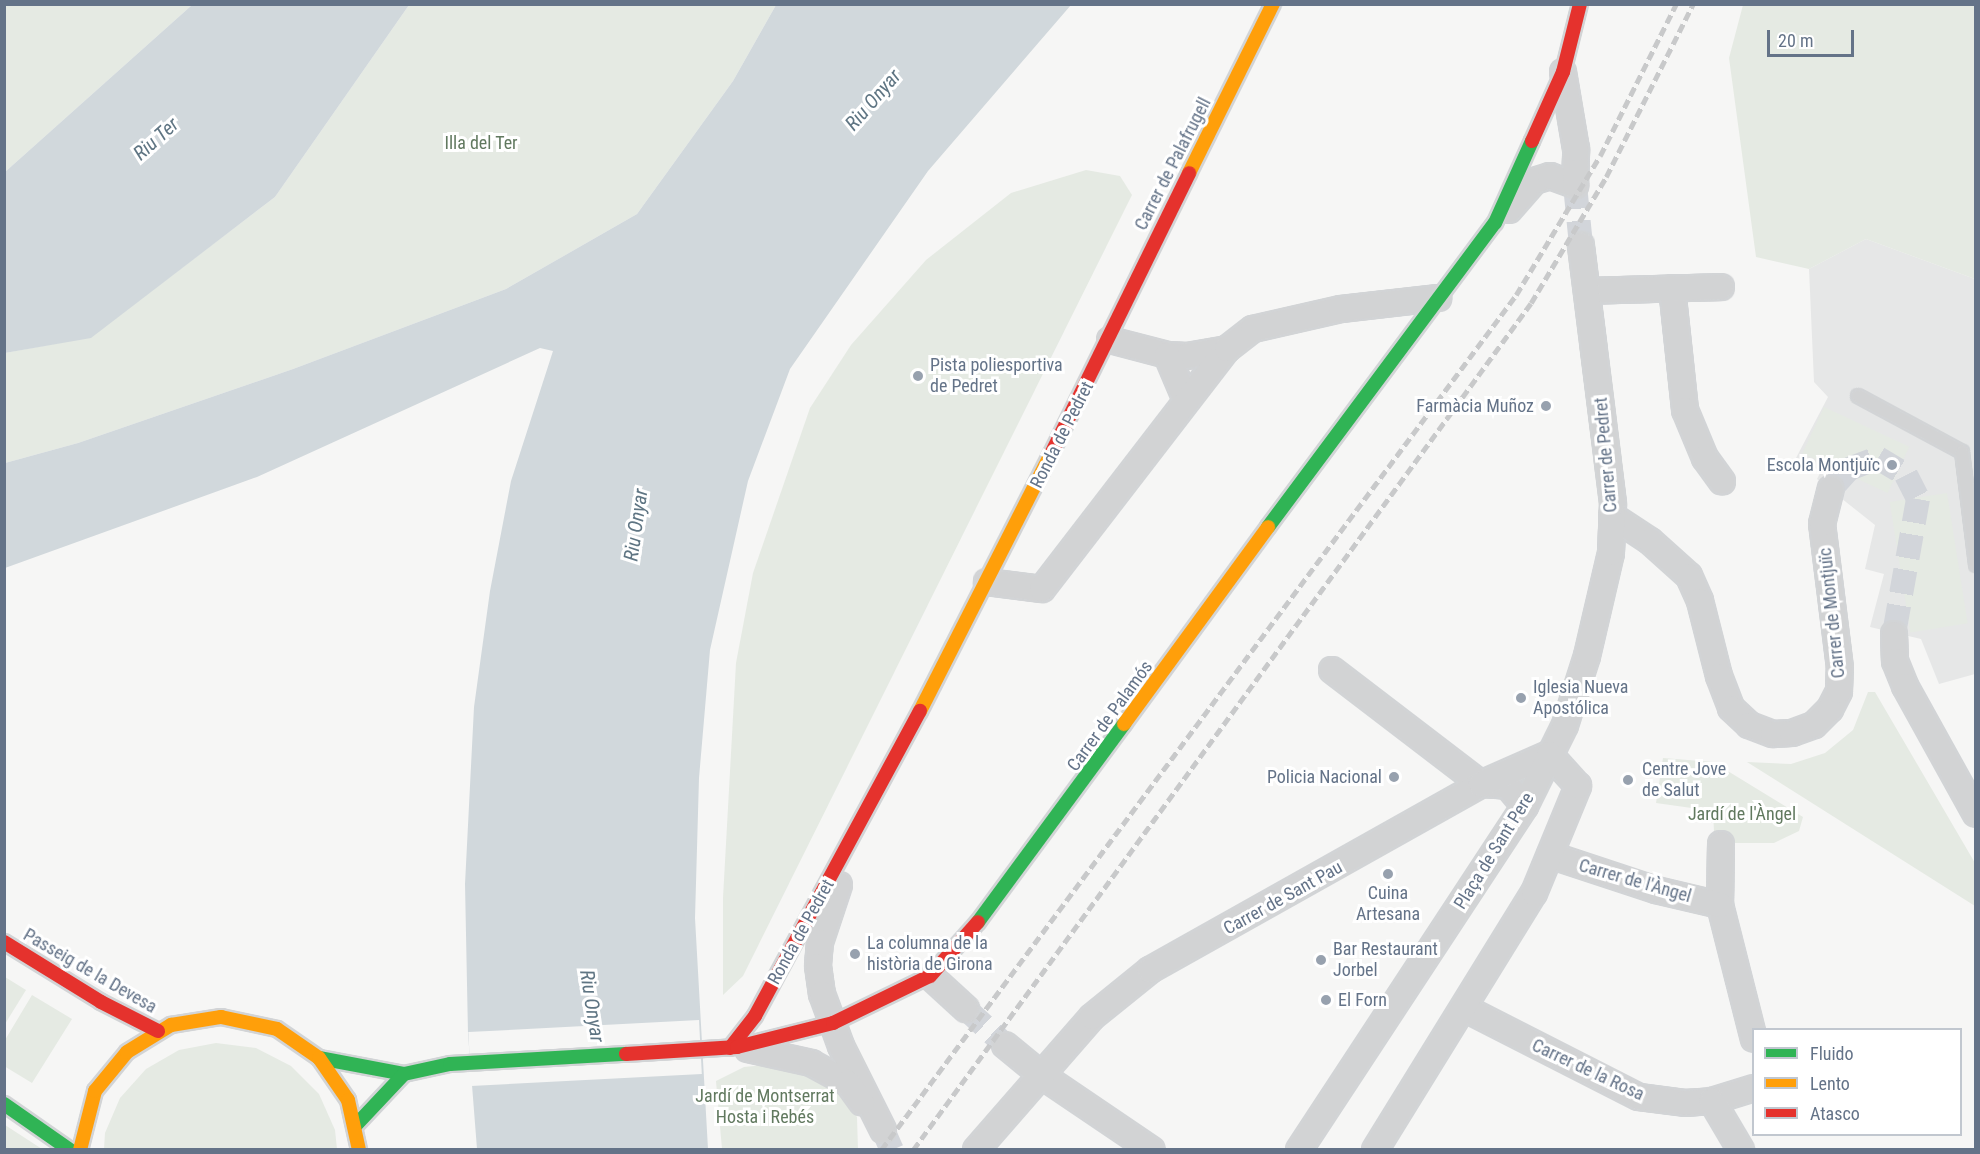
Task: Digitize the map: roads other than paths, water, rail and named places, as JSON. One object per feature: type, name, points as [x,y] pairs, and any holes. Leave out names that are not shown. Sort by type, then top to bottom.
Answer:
[{"type":"street","name":"Carrer de Palafrugell","points":[[1110,340],[1125,301],[1273,4]]},
{"type":"street","name":"Carrer de Palamós","points":[[404,1074],[450,1064],[733,1047],[833,1023],[930,976],[987,912],[1495,223],[1563,72],[1580,4]]},
{"type":"street","points":[[1495,223],[1534,181],[1550,177],[1575,185],[1576,149],[1563,72]]},
{"type":"street","name":"Carrer de Pedret","points":[[1549,754],[1565,725],[1587,656],[1611,553],[1612,516],[1581,245]]},
{"type":"street","points":[[1588,291],[1722,287]]},
{"type":"street","points":[[1672,288],[1685,410],[1705,458],[1722,481]]},
{"type":"street","points":[[987,582],[1042,589],[1227,349],[1253,329],[1286,319],[1438,298]]},
{"type":"street","points":[[1110,340],[1167,355],[1187,356],[1227,349]]},
{"type":"street","name":"Ronda de Pedret","points":[[866,813],[820,942],[818,966],[822,994],[833,1023],[883,1130],[848,1083],[811,1063],[733,1047],[755,1016],[866,813],[1110,340]]},
{"type":"street","points":[[1167,355],[1186,400]]},
{"type":"street","name":"Carrer de Montjuïc","points":[[1612,516],[1650,541],[1689,576],[1700,601],[1719,676],[1731,708],[1749,725],[1773,734],[1792,733],[1814,725],[1830,709],[1839,691],[1840,668],[1822,524],[1831,489]]},
{"type":"street","points":[[1894,634],[1895,661],[1905,686],[1976,814]]},
{"type":"street","points":[[1332,670],[1480,784],[1508,786],[1525,806]]},
{"type":"street","points":[[1375,1149],[1534,892],[1578,786],[1549,754]]},
{"type":"street","name":"Carrer de Sant Pau","points":[[976,1149],[1044,1077],[1092,1017],[1150,970],[1480,784],[1549,754]]},
{"type":"street","name":"Plaça de Sant Pere","points":[[1299,1149],[1525,806],[1549,754]]},
{"type":"street","points":[[1722,844],[1720,905],[1752,1031]]},
{"type":"street","name":"Carrer de l'Àngel","points":[[1550,855],[1656,890],[1720,905]]},
{"type":"street","name":"Passeig de la Devesa","points":[[4,942],[101,1002],[158,1030]]},
{"type":"street","points":[[930,976],[966,1009]]},
{"type":"street","name":"Carrer de la Rosa","points":[[1464,1008],[1639,1097],[1685,1103],[1712,1101],[1752,1089]]},
{"type":"street","points":[[80,1149],[86,1115],[102,1080],[127,1052],[158,1030],[195,1018],[241,1018],[289,1035],[319,1058],[342,1089],[356,1125],[359,1149]]},
{"type":"street","points":[[1005,1045],[1044,1077],[1152,1149]]},
{"type":"street","points":[[319,1058],[404,1074]]},
{"type":"street","points":[[356,1125],[404,1074]]},
{"type":"street","points":[[1712,1101],[1741,1149]]},
{"type":"street","points":[[4,1104],[70,1149]]},
{"type":"lane","points":[[1858,396],[1962,452],[1976,566]]},
{"type":"water","name":"Riu Ter","points":[[192,5],[409,5],[275,197],[91,338],[5,353],[5,172]]},
{"type":"water","name":"Riu Onyar","points":[[776,5],[1071,5],[928,171],[790,369],[748,481],[710,650],[699,778],[695,918],[708,1149],[477,1149],[468,1034],[465,884],[474,707],[490,591],[511,481],[553,351],[540,348],[257,477],[5,568],[5,463],[78,443],[293,369],[506,289],[637,214],[733,81]]},
{"type":"tunnel","points":[[1575,185],[1581,245]]},
{"type":"tunnel","points":[[1831,489],[1849,469],[1878,458],[1906,475],[1918,499],[1894,634]]},
{"type":"tunnel","points":[[966,1009],[1005,1045]]},
{"type":"tunnel","points":[[883,1130],[892,1150]]},
{"type":"railway","points":[[881,1150],[1516,295],[1600,156],[1676,4]]},
{"type":"railway","points":[[913,1150],[1531,303],[1606,177],[1693,4]]},
{"type":"place","name":"Pista poliesportiva de Pedret","points":[[918,376]]},
{"type":"place","name":"Farmàcia Muñoz","points":[[1546,406]]},
{"type":"place","name":"Escola Montjuïc","points":[[1892,465]]},
{"type":"place","name":"Iglesia Nueva Apostólica","points":[[1521,698]]},
{"type":"place","name":"Policia Nacional","points":[[1394,777]]},
{"type":"place","name":"Centre Jove de Salut","points":[[1628,780]]},
{"type":"place","name":"Cuina Artesana","points":[[1388,874]]},
{"type":"place","name":"La columna de la història de Girona","points":[[855,954]]},
{"type":"place","name":"Bar Restaurant Jorbel","points":[[1321,960]]},
{"type":"place","name":"El Forn","points":[[1326,1000]]},
{"type":"park label","name":"Illa del Ter","points":[[481,143]]},
{"type":"park label","name":"Jardí de l'Àngel","points":[[1742,814]]},
{"type":"park label","name":"Jardí de Montserrat Hosta i Rebés","points":[[765,1107]]}]
